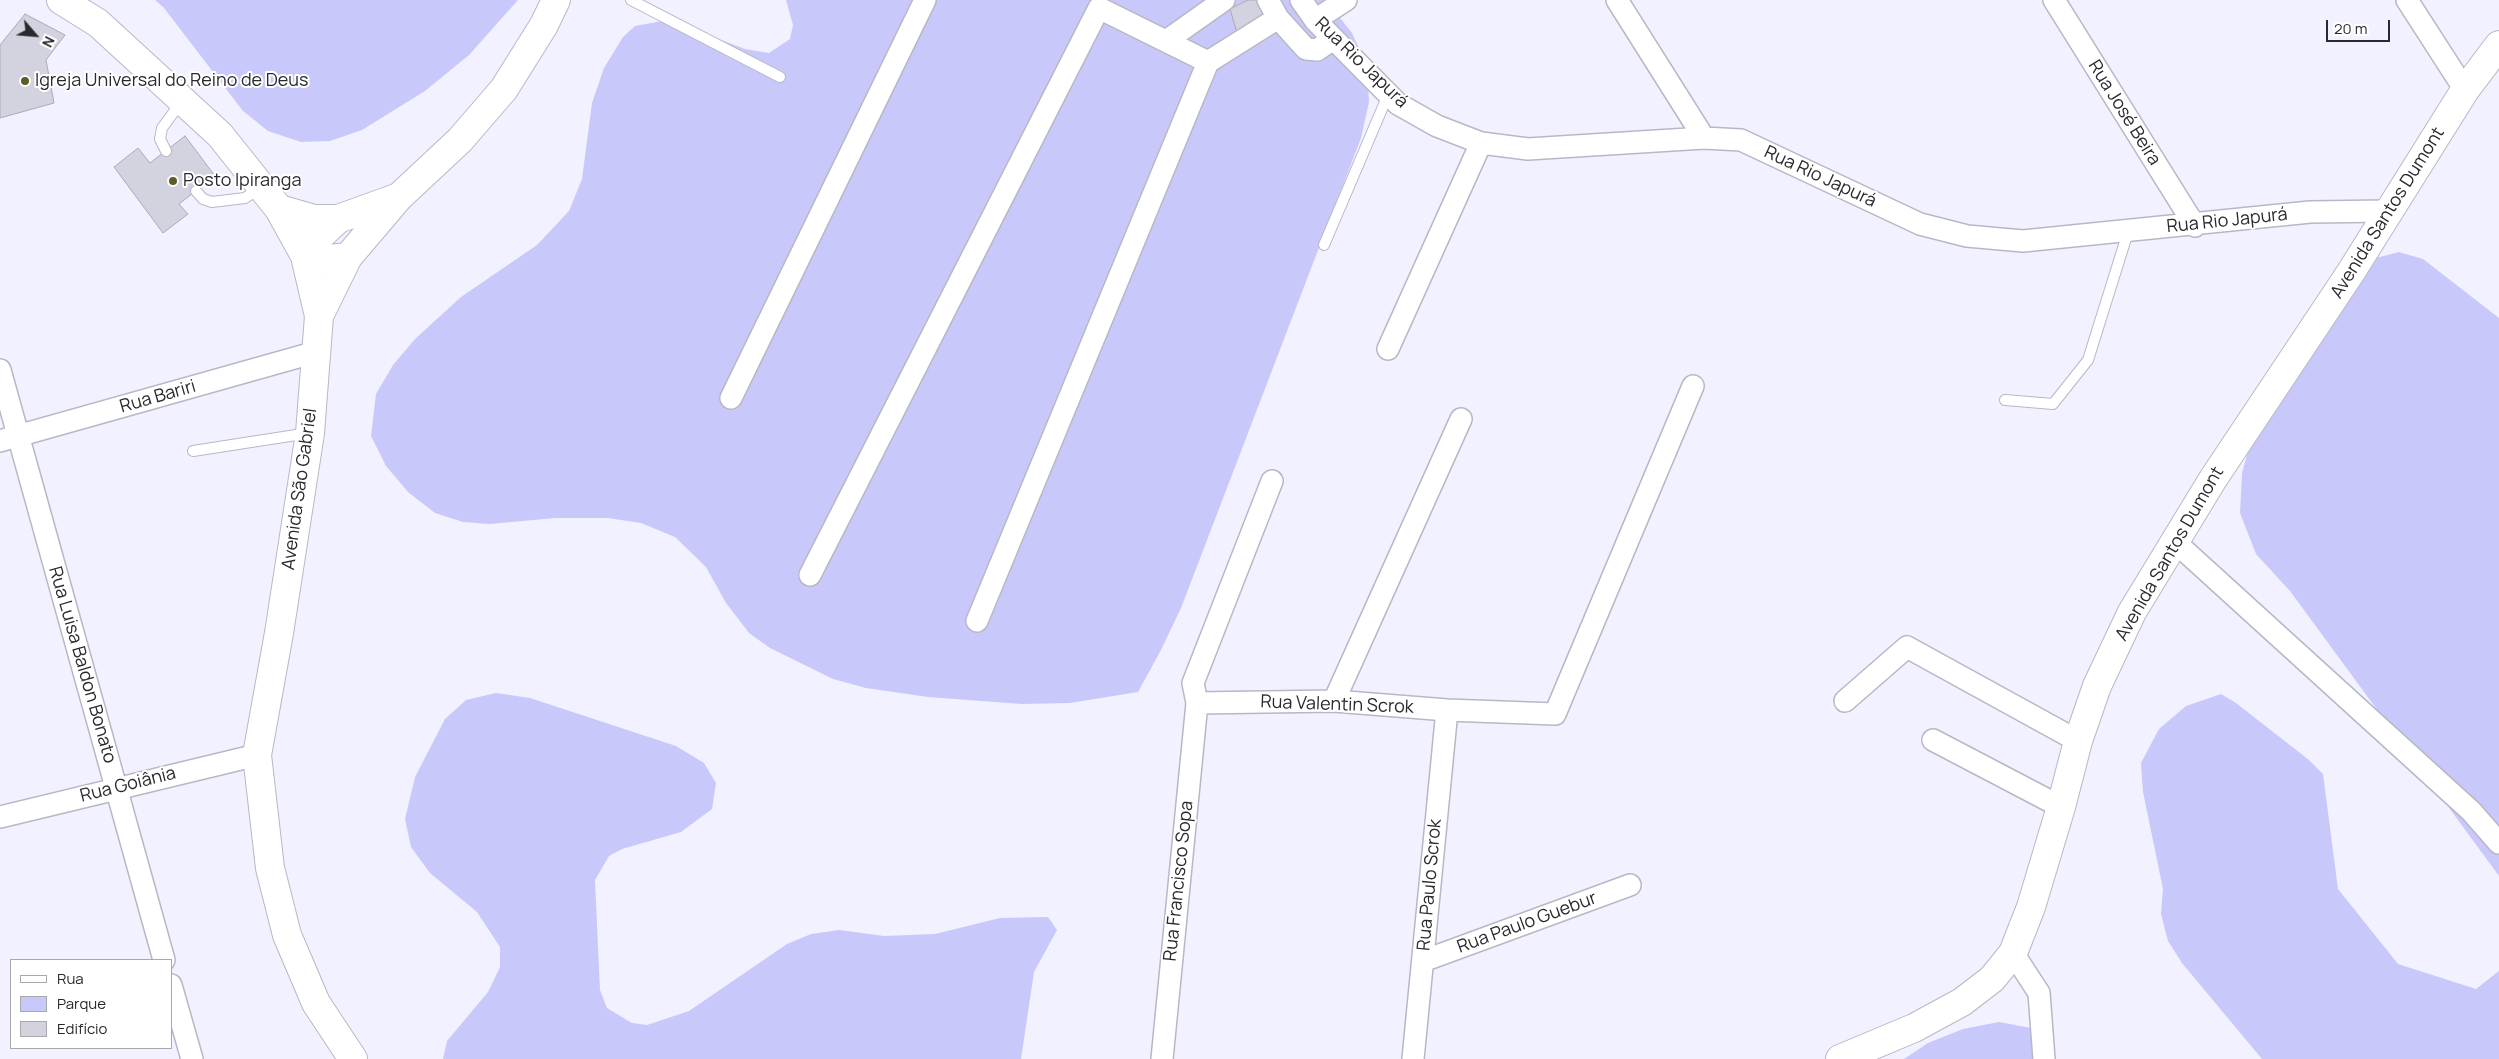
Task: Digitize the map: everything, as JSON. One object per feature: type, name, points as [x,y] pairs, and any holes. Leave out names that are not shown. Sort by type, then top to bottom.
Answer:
[{"type":"main road","name":"Avenida São Gabriel","points":[[61,0],[98,23],[220,135],[279,209],[305,256],[319,316],[310,433],[279,633],[257,755],[270,868],[287,935],[316,1003],[353,1059]]},
{"type":"main road","points":[[319,316],[348,257],[399,197],[460,140],[504,89],[544,25],[556,0]]},
{"type":"main road","name":"Avenida Santos Dumont","points":[[1840,1059],[1914,1028],[1962,1002],[1992,979],[2013,953],[2031,908],[2061,807],[2078,741],[2097,686],[2132,612],[2174,541],[2389,211],[2465,90],[2499,45]]},
{"type":"main road","points":[[279,209],[314,218],[338,219],[399,197]]},
{"type":"main road","points":[[338,219],[321,235],[305,256],[324,260],[348,257]]},
{"type":"street","points":[[731,398],[926,0]]},
{"type":"street","points":[[1166,41],[1224,0]]},
{"type":"street","name":"Rua Rio Japurá","points":[[1301,0],[1315,20],[1398,104],[1437,126],[1481,143],[1528,148],[1704,138],[1741,140],[1920,224],[1967,236],[2023,242],[2194,226],[2310,212],[2389,211]]},
{"type":"street","points":[[1315,20],[1346,0]]},
{"type":"street","points":[[1616,0],[1704,138]]},
{"type":"street","name":"Rua José Beira","points":[[2054,0],[2194,226]]},
{"type":"street","points":[[2407,0],[2465,90]]},
{"type":"street","points":[[810,575],[1101,4],[1166,41],[1208,62]]},
{"type":"street","points":[[977,621],[1208,62],[1273,9],[1306,49],[1317,50],[1333,38]]},
{"type":"street","points":[[1388,349],[1481,143]]},
{"type":"street","name":"Rua Bariri","points":[[9,438],[316,352]]},
{"type":"street","name":"Rua Luisa Baldon Bonato","points":[[0,370],[9,438],[116,787],[164,959]]},
{"type":"street","name":"Rua Valentin Scrok","points":[[1197,703],[1334,701],[1447,710],[1555,714],[1694,386]]},
{"type":"street","points":[[1334,701],[1461,419]]},
{"type":"street","name":"Rua Francisco Sopa","points":[[1162,1059],[1197,703],[1193,683],[1272,481]]},
{"type":"street","points":[[2174,541],[2471,811],[2499,843]]},
{"type":"street","points":[[1844,701],[1907,647],[2078,741]]},
{"type":"street","name":"Rua Paulo Scrok","points":[[1413,1059],[1447,710]]},
{"type":"street","points":[[1933,740],[2061,807]]},
{"type":"street","name":"Rua Goiânia","points":[[0,816],[257,755]]},
{"type":"street","name":"Rua Paulo Guebur","points":[[1423,961],[1630,885]]},
{"type":"street","points":[[2013,953],[2039,993],[2044,1059]]},
{"type":"street","points":[[172,989],[192,1059]]},
{"type":"lane","points":[[631,0],[780,76]]},
{"type":"lane","points":[[1324,245],[1388,95]]},
{"type":"lane","points":[[166,151],[160,139],[162,128],[182,100]]},
{"type":"lane","points":[[196,191],[203,200],[212,202],[245,198],[261,187]]},
{"type":"lane","points":[[2005,400],[2053,404],[2088,360],[2128,232]]},
{"type":"lane","points":[[193,451],[310,433]]},
{"type":"green space","points":[[155,0],[518,0],[469,55],[425,91],[362,130],[330,141],[301,142],[268,131],[243,111],[164,8]]},
{"type":"green space","points":[[786,0],[1326,0],[1352,33],[1367,66],[1369,102],[1361,138],[1181,608],[1138,692],[1070,703],[1022,704],[928,697],[866,688],[833,679],[770,648],[749,633],[726,603],[706,567],[675,537],[641,523],[608,518],[555,518],[490,524],[463,522],[435,513],[408,492],[386,466],[371,436],[376,394],[393,365],[415,339],[461,297],[537,245],[569,211],[582,179],[592,103],[604,68],[623,37],[635,26],[662,21],[695,30],[745,49],[769,53],[790,39],[793,25]]},
{"type":"green space","points":[[2399,252],[2423,259],[2499,318],[2499,876],[2290,591],[2256,554],[2240,513],[2242,473],[2262,401],[2372,259]]},
{"type":"green space","points":[[496,693],[530,698],[676,746],[704,763],[716,783],[712,809],[681,832],[622,849],[609,856],[595,880],[600,990],[607,1008],[632,1023],[647,1025],[689,1011],[787,944],[811,934],[839,930],[884,936],[935,934],[1000,918],[1048,917],[1057,930],[1034,972],[1021,1059],[443,1059],[447,1041],[488,992],[500,967],[500,947],[477,912],[430,873],[411,847],[405,819],[415,777],[445,719],[466,700]]},
{"type":"green space","points":[[2221,694],[2236,703],[2309,760],[2323,774],[2338,889],[2398,964],[2476,989],[2499,971],[2499,1059],[2262,1059],[2182,963],[2168,941],[2161,914],[2163,889],[2143,792],[2141,763],[2159,729],[2186,706]]},
{"type":"green space","points":[[1999,1022],[2031,1028],[2044,1045],[2047,1059],[1904,1059],[1928,1043],[1963,1029]]},
{"type":"building","points":[[1248,0],[1258,0],[1268,12],[1237,33],[1230,9]]},
{"type":"building","name":"Igreja Universal do Reino de Deus","points":[[25,14],[65,35],[46,60],[54,103],[0,118],[0,45]]},
{"type":"building","points":[[185,136],[215,176],[179,204],[188,214],[163,233],[114,167],[138,148],[150,163]]},
{"type":"place","name":"Igreja Universal do Reino de Deus","points":[[25,81]]},
{"type":"place","name":"Posto Ipiranga","points":[[173,181]]}]
